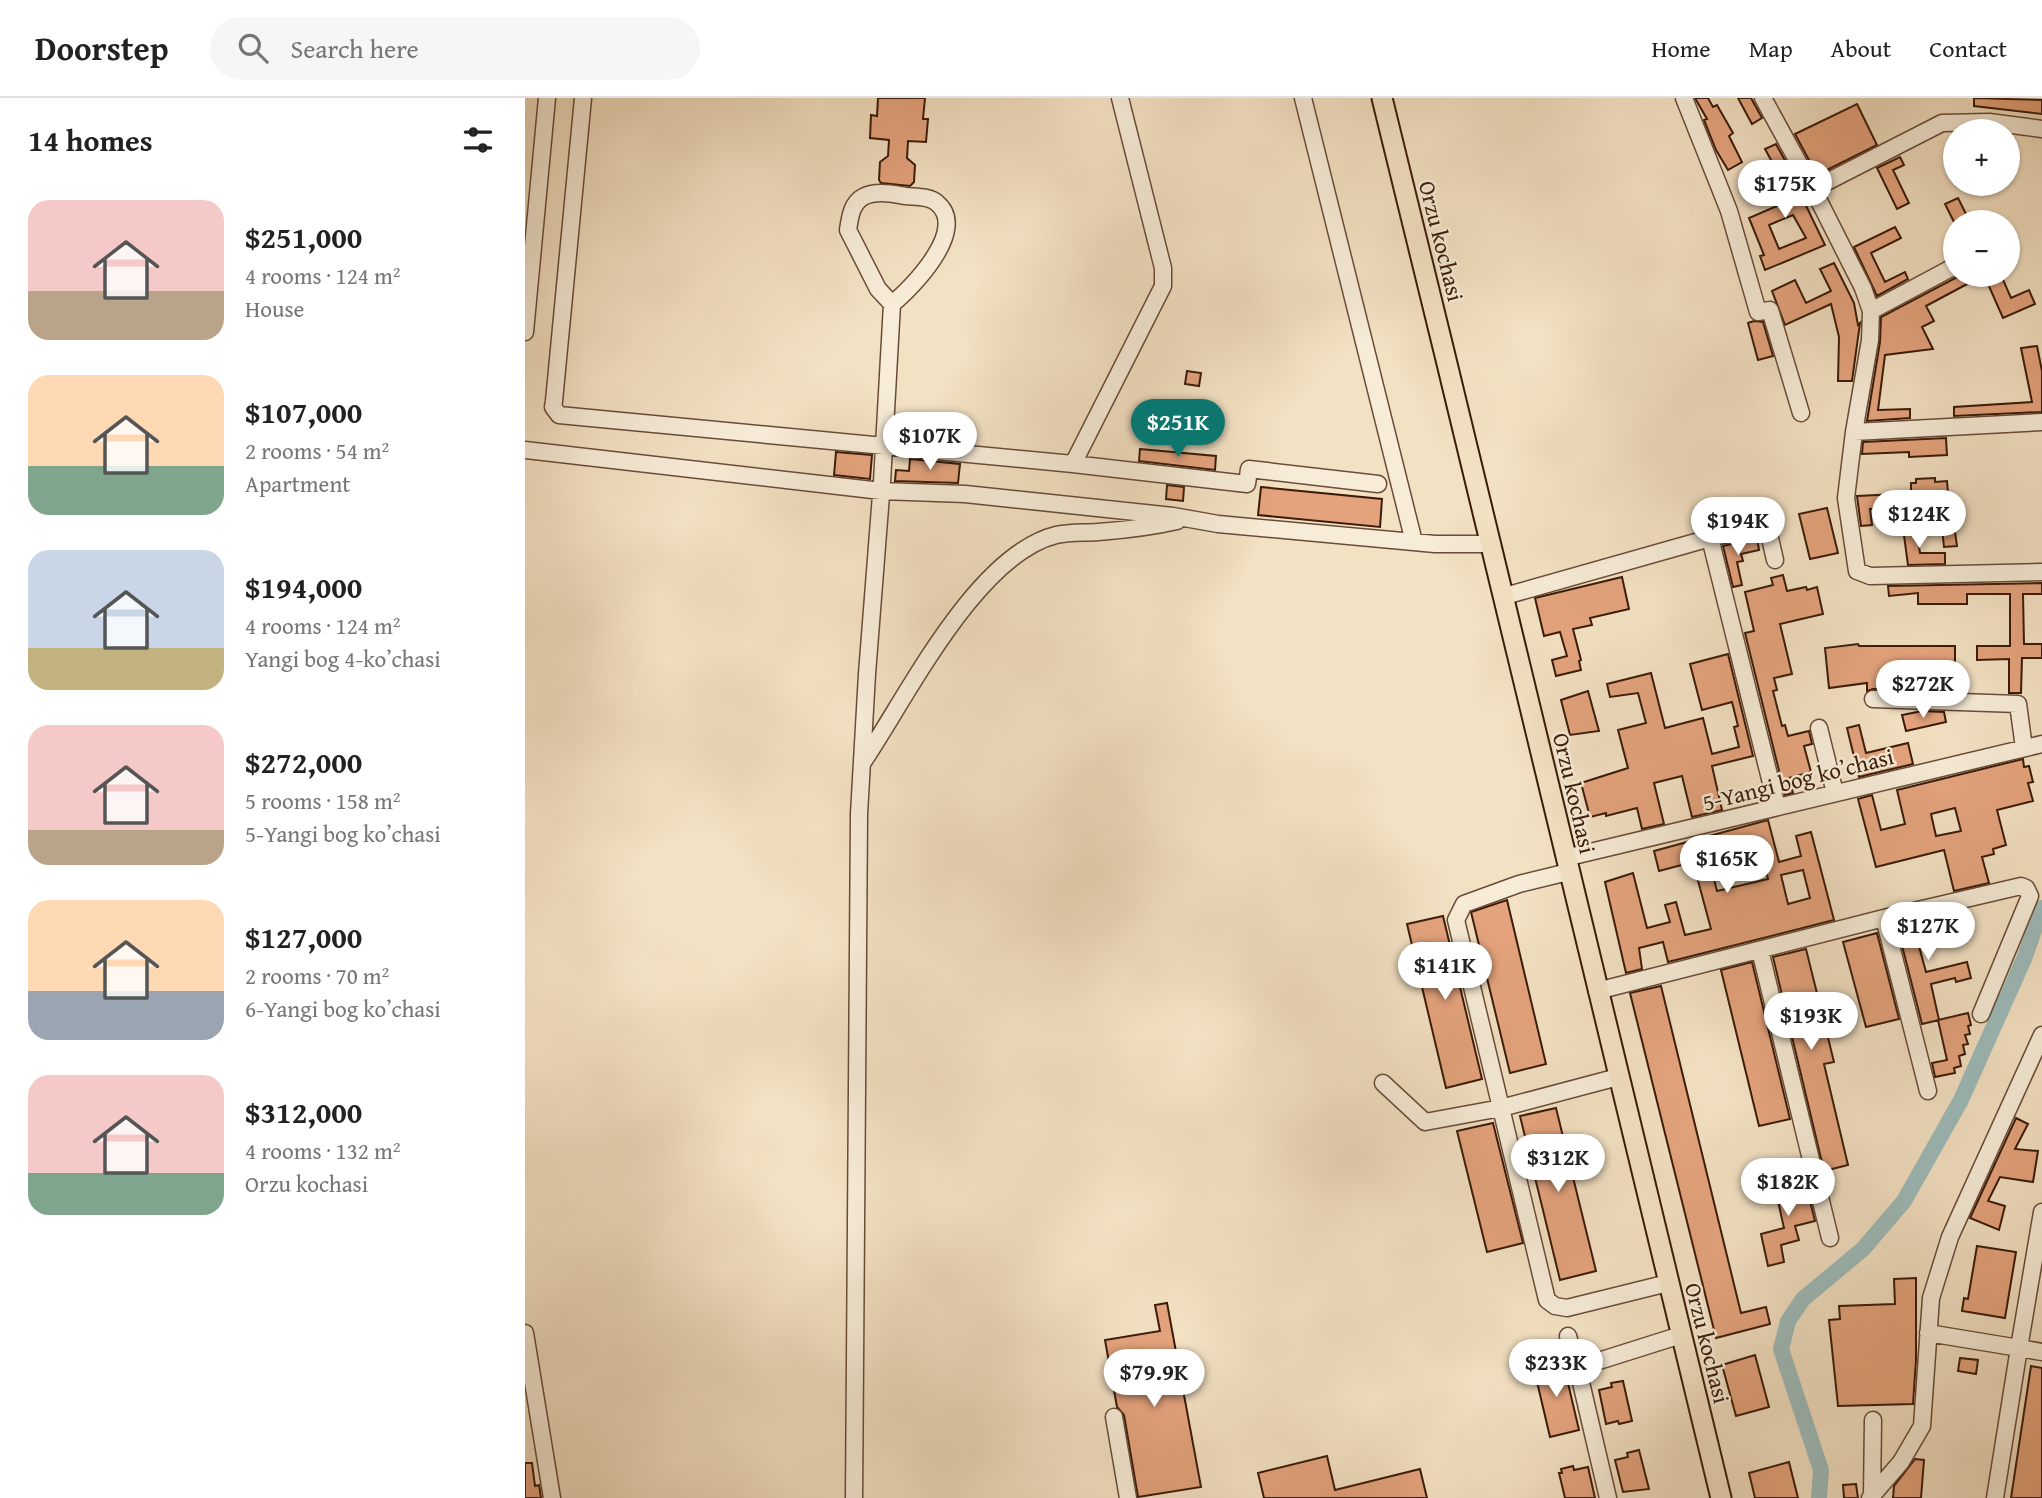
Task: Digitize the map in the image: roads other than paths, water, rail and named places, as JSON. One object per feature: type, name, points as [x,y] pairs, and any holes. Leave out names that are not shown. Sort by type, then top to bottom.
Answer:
[{"type":"main road","name":"Orzu kochasi","points":[[1382,98],[1505,596],[1566,865],[1721,1498]]},
{"type":"street","points":[[525,332],[547,98]]},
{"type":"street","points":[[583,98],[554,401],[555,412],[565,417],[884,445],[1247,484],[1249,469],[1378,484]]},
{"type":"street","points":[[1073,464],[1163,286],[1163,268],[1119,98]]},
{"type":"street","points":[[1303,98],[1414,542]]},
{"type":"street","points":[[1684,98],[1729,211],[1758,312],[1770,310],[1801,413]]},
{"type":"street","points":[[1763,98],[1813,189],[1863,288],[1871,311],[1870,341],[1846,498],[1857,571],[1870,576],[2042,572]]},
{"type":"street","points":[[1813,189],[1942,123],[1989,122],[2042,129]]},
{"type":"street","points":[[854,1498],[859,828],[892,304],[879,289],[848,230],[852,208],[863,197],[879,193],[926,198],[937,203],[948,219],[946,240],[909,291],[892,304]]},
{"type":"street","points":[[1871,311],[1943,273]]},
{"type":"street","points":[[1854,432],[2042,422]]},
{"type":"street","points":[[525,450],[881,491],[965,494],[1218,524],[1414,542],[1492,544]]},
{"type":"street","points":[[862,764],[941,638],[983,584],[1017,553],[1055,535],[1142,528],[1188,519]]},
{"type":"street","points":[[1505,596],[1710,538],[1767,525],[1775,560]]},
{"type":"street","points":[[1710,538],[1777,807]]},
{"type":"street","points":[[1873,699],[2018,704],[2024,748]]},
{"type":"street","points":[[1819,728],[1835,793]]},
{"type":"street","name":"5-Yangi bog koʼchasi","points":[[1668,1283],[1567,1308],[1555,1306],[1547,1300],[1456,920],[1464,904],[1566,865],[1777,807],[2042,744]]},
{"type":"street","points":[[1597,991],[1884,918],[2026,887],[2030,896],[1981,1014]]},
{"type":"street","points":[[1884,918],[1928,1091]]},
{"type":"street","points":[[1760,950],[1830,1238]]},
{"type":"street","points":[[1871,1497],[1901,1462],[1922,1426],[1931,1298],[1950,1237],[2042,1035]]},
{"type":"street","points":[[1383,1083],[1425,1122],[1501,1108],[1618,1077]]},
{"type":"street","points":[[1995,1498],[2042,1212]]},
{"type":"street","points":[[525,1333],[552,1498]]},
{"type":"street","points":[[1928,1333],[2042,1352]]},
{"type":"street","points":[[1579,1374],[1586,1365],[1681,1335]]},
{"type":"street","points":[[1568,1336],[1608,1498]]},
{"type":"street","points":[[1114,1417],[1128,1498]]},
{"type":"street","points":[[1871,1497],[1873,1420]]},
{"type":"waterway","points":[[1819,1498],[1821,1470],[1781,1349],[1788,1321],[1803,1299],[1863,1249],[1904,1201],[1961,1100],[2024,959],[2042,908]]}]
